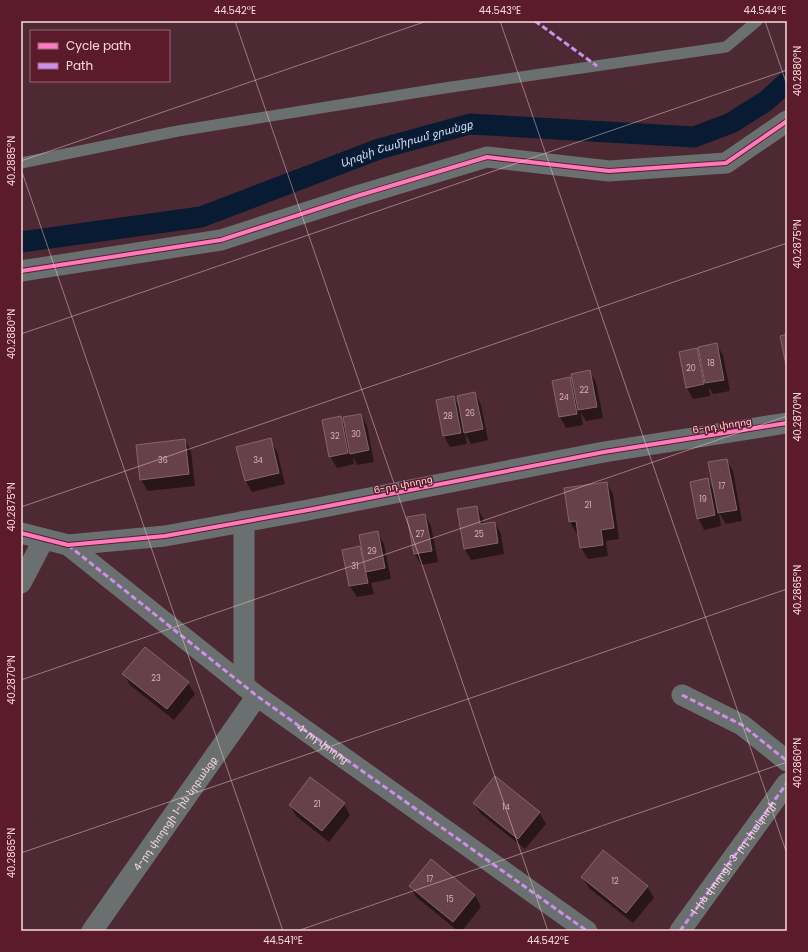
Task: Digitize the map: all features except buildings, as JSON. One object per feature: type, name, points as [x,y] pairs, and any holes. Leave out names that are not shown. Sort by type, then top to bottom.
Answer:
[{"type":"street","points":[[21,271],[221,240],[357,196],[487,157],[609,170],[726,163],[787,122]]},
{"type":"street","name":"6-րդ փողոց","points":[[21,533],[68,545],[165,536],[308,510],[604,452],[787,423]]},
{"type":"street","points":[[244,521],[251,691]]},
{"type":"street","points":[[21,583],[44,539]]},
{"type":"street","name":"4-րդ փողոց","points":[[68,545],[251,691],[587,931]]},
{"type":"street","name":"4-րդ փողոցի 1-ին նրբանցք","points":[[92,931],[251,691]]},
{"type":"street","points":[[682,695],[742,724],[787,761]]},
{"type":"street","name":"1-ին փողոցի 3-րդ փակուղի","points":[[680,931],[787,783]]},
{"type":"lane","points":[[21,163],[178,131],[446,88],[726,47],[757,21]]},
{"type":"waterway","name":"Արզնի Շամիրամ ջրանցք","points":[[21,242],[201,217],[379,149],[470,124],[694,137],[731,123],[766,101],[787,82]]},
{"type":"marked path","points":[[535,21],[597,66]]},
{"type":"marked path","points":[[68,545],[257,696],[587,931]]},
{"type":"marked path","points":[[682,695],[742,725],[787,761]]},
{"type":"marked path","points":[[680,931],[787,783]]},
{"type":"cycle path","points":[[21,271],[221,240],[357,196],[487,157],[609,171],[726,163],[787,121]]},
{"type":"cycle path","points":[[21,533],[68,545],[165,536],[308,510],[604,452],[787,423]]}]
